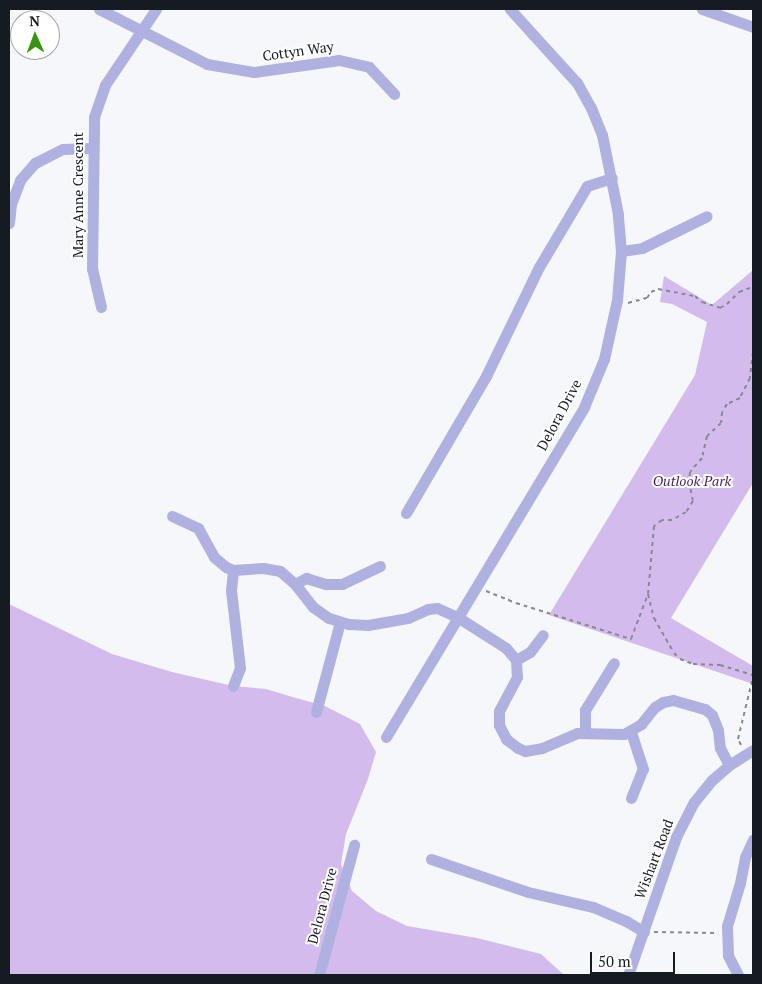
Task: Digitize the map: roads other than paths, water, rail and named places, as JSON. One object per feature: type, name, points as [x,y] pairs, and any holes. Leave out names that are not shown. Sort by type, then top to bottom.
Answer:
[{"type":"street","name":"Cottyn Way","points":[[100,9],[207,64],[254,72],[340,60],[369,67],[394,94]]},
{"type":"street","name":"Mary Anne Crescent","points":[[101,308],[92,269],[92,148],[94,117],[105,85],[156,9]]},
{"type":"street","name":"Delora Drive","points":[[386,737],[584,407],[604,360],[617,300],[621,251],[612,178],[602,135],[584,95],[568,72],[510,9]]},
{"type":"street","points":[[702,9],[753,27]]},
{"type":"street","points":[[9,223],[11,204],[20,180],[35,163],[63,149],[92,148]]},
{"type":"street","points":[[406,513],[486,376],[539,267],[588,186],[612,178]]},
{"type":"street","points":[[621,251],[642,248],[707,216]]},
{"type":"street","points":[[172,516],[198,528],[214,557],[226,567],[233,570],[271,569],[280,571],[295,584],[313,608],[340,622],[357,625],[398,620],[437,608],[459,618],[506,648],[516,660],[517,677],[499,711],[499,725],[506,739],[518,748],[534,750],[570,735],[585,732],[613,735],[631,730],[663,702],[679,701],[705,709],[716,721],[720,748],[729,764]]},
{"type":"street","points":[[295,584],[306,578],[326,584],[342,584],[380,566]]},
{"type":"street","points":[[233,570],[231,590],[240,668],[233,686]]},
{"type":"street","points":[[316,712],[340,622]]},
{"type":"street","points":[[516,660],[530,652],[544,635]]},
{"type":"street","points":[[585,732],[585,710],[614,663]]},
{"type":"street","points":[[631,730],[643,769],[631,798]]},
{"type":"street","name":"Wishart Road","points":[[628,975],[676,837],[694,802],[712,780],[729,764],[749,752]]},
{"type":"street","points":[[738,975],[728,955],[726,933],[746,857],[753,840]]},
{"type":"street","name":"Delora Drive","points":[[319,975],[354,845]]},
{"type":"street","points":[[431,859],[528,892],[592,907],[618,917],[644,932]]},
{"type":"park label","name":"Outlook Park","points":[[692,481]]}]
